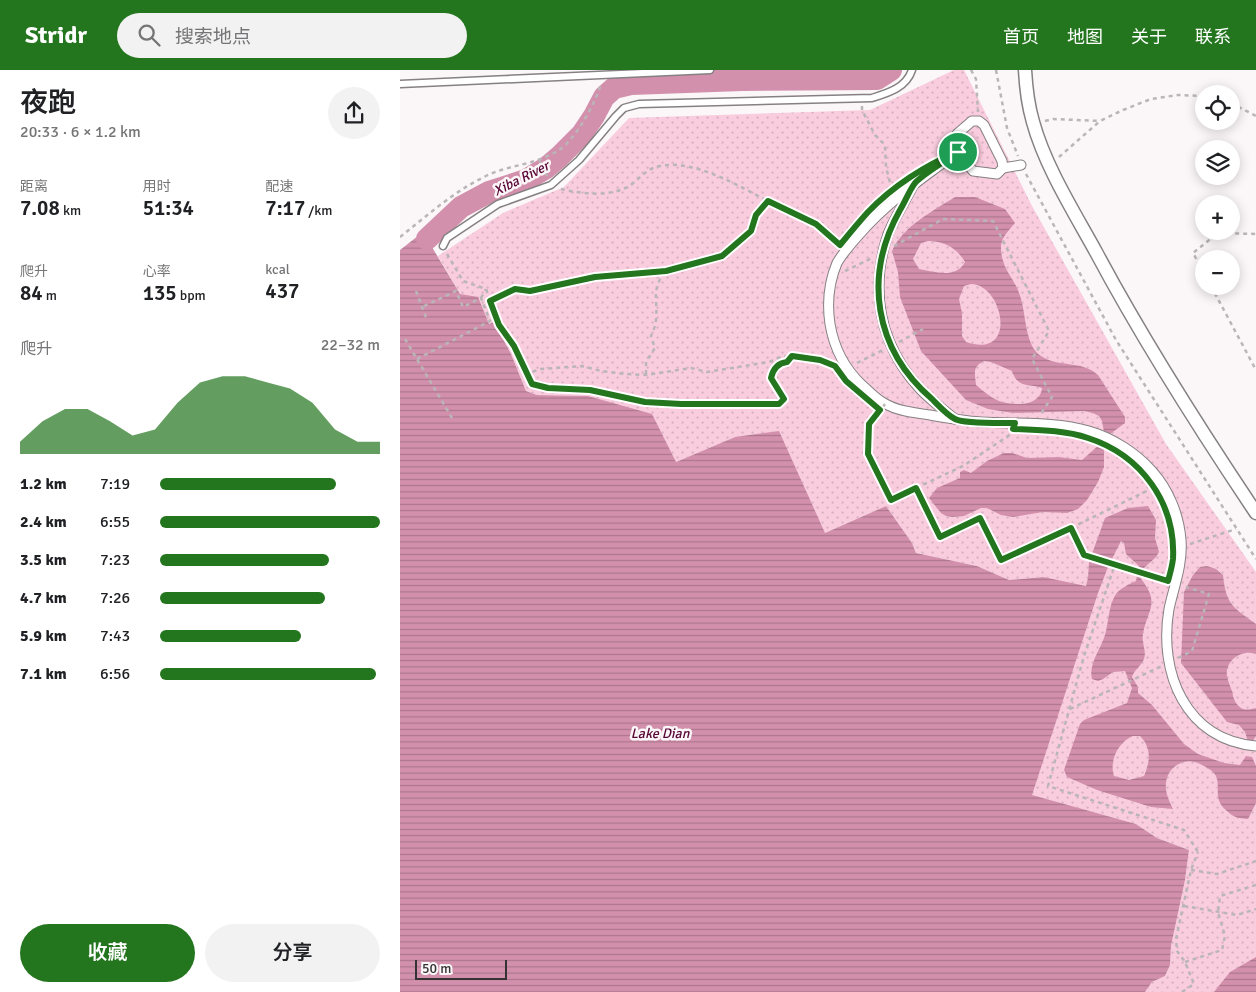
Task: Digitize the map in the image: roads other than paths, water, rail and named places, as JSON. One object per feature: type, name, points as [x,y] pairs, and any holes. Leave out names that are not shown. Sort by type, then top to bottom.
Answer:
[{"type":"street","points":[[1025,70],[1033,124],[1049,163],[1122,300],[1170,380],[1256,513]]},
{"type":"street","points":[[1003,168],[1002,161],[984,125],[979,120],[972,121],[957,134],[958,152],[972,171],[996,174],[1003,168],[1021,165]]},
{"type":"street","points":[[958,152],[915,183],[874,217],[842,255],[831,279],[829,315],[837,351],[847,368],[884,409],[980,422],[1060,426],[1089,432],[1114,441],[1132,452],[1162,483],[1171,500],[1178,520],[1181,563],[1169,610],[1163,662],[1183,702],[1193,716],[1208,730],[1228,740],[1256,746]]},
{"type":"street","points":[[915,183],[891,226],[882,252],[879,300],[890,347],[920,389],[955,419]]},
{"type":"lane","points":[[400,84],[710,70]]},
{"type":"lane","points":[[443,246],[447,238],[498,204],[550,182],[579,160],[624,108],[639,104],[872,98],[894,91],[909,78],[912,70]]},
{"type":"water","points":[[955,197],[975,197],[1005,209],[1015,223],[1003,239],[1001,254],[1019,292],[1032,345],[1041,356],[1048,360],[1085,367],[1098,375],[1125,417],[1125,423],[1110,434],[1104,432],[1102,421],[1099,416],[1093,413],[1084,411],[1013,413],[988,409],[966,400],[921,351],[900,297],[898,272],[892,251],[903,234],[911,227]],"holes":[[[928,241],[950,246],[965,262],[956,271],[945,273],[919,269],[913,259],[921,243]],[[971,284],[982,287],[991,296],[997,307],[1000,320],[999,332],[994,341],[983,345],[966,342],[962,336],[962,313],[959,299],[964,286]],[[984,361],[991,362],[1012,371],[1014,377],[1020,383],[1042,388],[1040,394],[1037,399],[1025,404],[999,401],[976,385],[975,371],[980,363]]]},
{"type":"water","name":"Lake Dian","points":[[423,232],[460,294],[478,297],[489,324],[494,322],[511,354],[526,391],[537,395],[588,396],[652,414],[676,462],[735,437],[779,431],[825,533],[886,506],[912,543],[916,553],[977,566],[1009,580],[1043,577],[1086,586],[1089,562],[1105,518],[1128,508],[1148,506],[1156,520],[1155,538],[1159,552],[1144,568],[1141,579],[1150,595],[1151,607],[1143,634],[1144,658],[1132,677],[1138,687],[1138,693],[1152,705],[1184,744],[1198,754],[1224,763],[1240,765],[1246,756],[1252,757],[1256,766],[1256,803],[1248,819],[1232,815],[1219,801],[1216,776],[1213,772],[1200,764],[1189,761],[1178,764],[1167,777],[1167,794],[1173,809],[1151,807],[1097,790],[1067,777],[1064,770],[1080,724],[1084,720],[1127,703],[1132,688],[1125,671],[1113,672],[1098,681],[1092,679],[1091,673],[1093,662],[1105,635],[1113,599],[1120,590],[1136,581],[1139,566],[1126,554],[1124,543],[1121,541],[1098,593],[1032,795],[1136,824],[1157,838],[1189,850],[1185,880],[1171,946],[1170,965],[1165,976],[1152,982],[1145,992],[400,992],[400,250]],"holes":[[[1133,736],[1140,736],[1147,745],[1149,755],[1148,766],[1144,776],[1129,780],[1114,776],[1114,758],[1119,747]]]},
{"type":"water","points":[[1099,445],[1104,448],[1104,467],[1098,482],[1087,500],[1078,509],[1067,513],[1043,512],[1013,517],[1001,515],[987,508],[981,508],[964,516],[952,517],[941,513],[929,498],[937,488],[960,478],[960,472],[964,470],[971,473],[987,461],[1004,453],[1012,453],[1027,458],[1059,457],[1082,460]]},
{"type":"water","points":[[1207,566],[1216,569],[1223,575],[1226,593],[1232,604],[1256,624],[1256,654],[1245,653],[1236,657],[1227,670],[1228,680],[1237,704],[1241,708],[1248,710],[1256,708],[1256,736],[1252,742],[1248,741],[1245,732],[1239,725],[1227,722],[1181,663],[1184,592],[1193,575],[1200,567]]},
{"type":"water","points":[[1256,957],[1256,992],[1214,992],[1230,972]]},
{"type":"waterway","name":"Xiba River","points":[[427,239],[461,207],[489,192],[526,180],[546,168],[582,134],[604,97],[614,88],[631,84],[742,80],[877,79],[891,70]]}]
